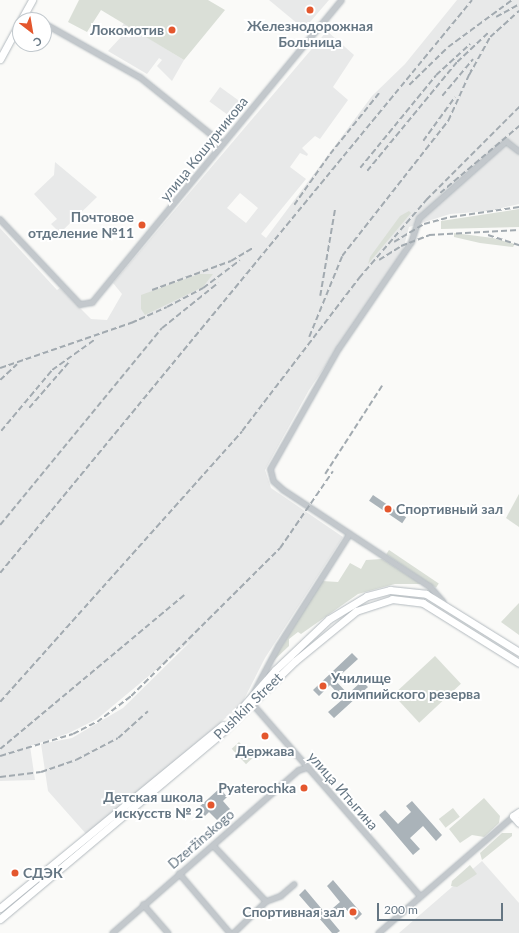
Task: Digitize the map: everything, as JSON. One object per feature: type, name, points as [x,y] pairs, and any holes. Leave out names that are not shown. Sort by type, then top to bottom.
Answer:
[{"type":"main road","points":[[26,12],[32,0]]},
{"type":"main road","points":[[0,59],[12,36]]},
{"type":"main road","name":"Pushkin Street","points":[[0,908],[135,800],[251,702],[275,670],[316,631],[367,596],[390,590],[410,591],[444,604],[519,652]]},
{"type":"main road","name":"Pushkin Street","points":[[0,919],[61,866],[141,802],[295,660],[339,622],[373,602],[392,599],[412,600],[436,609],[519,663]]},
{"type":"main road","points":[[516,814],[519,823]]},
{"type":"street","name":"улица Кошурникова","points":[[0,219],[80,304],[92,302],[341,0]]},
{"type":"street","points":[[52,28],[140,77],[222,143]]},
{"type":"street","points":[[444,604],[430,587],[283,490],[273,481],[270,469],[338,349],[411,242],[419,218],[506,141],[519,151]]},
{"type":"street","points":[[251,702],[266,665],[349,534]]},
{"type":"street","name":"улица Итыгина","points":[[251,702],[420,896]]},
{"type":"street","name":"Dzeržinskogo","points":[[112,933],[298,770],[308,767]]},
{"type":"street","points":[[378,933],[516,814]]},
{"type":"street","points":[[213,845],[266,901]]},
{"type":"street","points":[[179,874],[232,933],[266,901],[280,896],[294,884]]},
{"type":"street","points":[[144,904],[168,933]]},
{"type":"shaded area","name":"Локомотив","points":[[79,0],[208,0],[225,10],[184,60],[101,10],[87,32],[68,22]]},
{"type":"shaded area","points":[[269,0],[329,0],[304,29]]},
{"type":"shaded area","points":[[457,0],[519,0],[519,204],[489,211],[450,214],[409,227],[403,250],[309,390],[265,470],[271,488],[343,537],[265,658],[241,705],[87,835],[48,791],[41,744],[72,738],[123,708],[192,640],[97,719],[69,733],[30,746],[35,780],[0,781],[0,228],[57,290],[60,288],[91,319],[107,320],[122,294],[113,283],[327,31],[354,55],[333,87],[348,100],[320,139],[315,136],[302,148],[308,154],[307,156],[300,153],[290,167],[306,179],[261,234],[266,238],[372,96],[405,64]],"holes":[[[240,193],[258,208],[246,223],[227,208]]]},
{"type":"shaded area","points":[[124,23],[184,60],[172,81],[157,66],[162,60],[159,58],[147,74],[108,51],[121,37],[119,31]]},
{"type":"shaded area","points":[[220,87],[243,104],[233,119],[209,102]]},
{"type":"shaded area","points":[[55,162],[97,197],[60,233],[51,224],[57,219],[34,194],[54,175]]},
{"type":"shaded area","points":[[519,209],[519,227],[441,229],[441,221]]},
{"type":"shaded area","points":[[409,211],[411,213],[368,264],[370,257],[400,216]]},
{"type":"shaded area","points":[[454,233],[493,238],[515,244],[513,247],[480,243],[454,237]]},
{"type":"shaded area","points":[[199,274],[213,274],[203,287],[145,315],[141,309],[141,295]]},
{"type":"shaded area","points":[[519,494],[519,527],[506,518]]},
{"type":"shaded area","points":[[389,550],[439,584],[436,588],[386,554]]},
{"type":"shaded area","points":[[382,559],[421,584],[395,584],[358,594],[301,634],[298,632],[289,639],[289,646],[272,662],[322,581],[338,582],[350,563],[361,569],[366,560]]},
{"type":"shaded area","points":[[519,603],[519,635],[501,622]]},
{"type":"shaded area","points":[[435,656],[461,684],[419,723],[393,695]]},
{"type":"shaded area","points":[[239,742],[253,757],[246,764],[232,749]]},
{"type":"shaded area","points":[[484,798],[500,816],[499,823],[484,837],[472,835],[460,843],[449,829]]},
{"type":"shaded area","points":[[453,808],[460,817],[446,828],[439,819]]},
{"type":"shaded area","points":[[502,833],[512,833],[512,836],[482,860],[480,853]]},
{"type":"shaded area","points":[[482,861],[519,903],[519,933],[399,933]]},
{"type":"shaded area","points":[[470,865],[477,874],[457,887],[451,886],[452,881]]},
{"type":"building","name":"Спортивный зал","points":[[373,495],[406,517],[402,523],[369,501]]},
{"type":"building","name":"Училище олимпийского резерва","points":[[352,653],[358,659],[335,680],[348,694],[362,681],[368,687],[334,718],[328,712],[343,699],[330,685],[319,696],[313,690]]},
{"type":"building","name":"Детская школа искусств № 2","points":[[220,788],[227,797],[223,801],[230,809],[217,820],[209,812],[205,816],[198,808]]},
{"type":"building","points":[[412,801],[442,835],[436,841],[423,826],[410,838],[420,849],[413,855],[379,815],[385,810],[398,824],[411,812],[406,806]]},
{"type":"building","points":[[333,880],[362,914],[356,920],[344,907],[330,919],[340,931],[337,933],[332,933],[299,895],[305,889],[326,914],[340,902],[327,886]]},
{"type":"railway","points":[[0,573],[472,0]]},
{"type":"railway","points":[[409,85],[448,47],[512,0]]},
{"type":"railway","points":[[496,17],[519,4]]},
{"type":"railway","points":[[469,75],[490,37],[519,11]]},
{"type":"railway","points":[[367,171],[457,62],[489,32]]},
{"type":"railway","points":[[360,168],[436,75],[470,44]]},
{"type":"railway","points":[[442,96],[473,59]]},
{"type":"railway","points":[[309,337],[342,256],[448,121],[471,70]]},
{"type":"railway","points":[[294,205],[330,154],[379,93]]},
{"type":"railway","points":[[423,141],[455,97]]},
{"type":"railway","points":[[0,702],[242,431],[359,278],[426,200],[519,107]]},
{"type":"railway","points":[[440,193],[519,126]]},
{"type":"railway","points":[[394,242],[424,224],[451,217],[519,207]]},
{"type":"railway","points":[[320,296],[335,208]]},
{"type":"railway","points":[[379,260],[401,246],[429,235],[519,230]]},
{"type":"railway","points":[[488,235],[519,245]]},
{"type":"railway","points":[[152,290],[231,261],[254,247]]},
{"type":"railway","points":[[0,368],[131,323],[167,307],[203,288],[240,260]]},
{"type":"railway","points":[[0,525],[162,328],[218,283]]},
{"type":"railway","points":[[1,431],[52,370],[94,340]]},
{"type":"railway","points":[[29,408],[69,362]]},
{"type":"railway","points":[[0,380],[17,364]]},
{"type":"railway","points":[[325,474],[383,384]]},
{"type":"railway","points":[[0,756],[73,734],[97,722],[131,696],[280,548],[333,471]]},
{"type":"railway","points":[[0,749],[184,595]]},
{"type":"railway","points":[[0,777],[41,772],[76,760],[118,738],[148,711]]},
{"type":"place","name":"Железнодорожная Больница","points":[[310,10]]},
{"type":"place","name":"Локомотив","points":[[172,30]]},
{"type":"place","name":"Почтовое отделение №11","points":[[142,225]]},
{"type":"place","name":"Спортивный зал","points":[[388,509]]},
{"type":"place","name":"Училище олимпийского резерва","points":[[323,686]]},
{"type":"place","name":"Держава","points":[[265,736]]},
{"type":"place","name":"Pyaterochka","points":[[304,788]]},
{"type":"place","name":"Детская школа искусств № 2","points":[[211,805]]},
{"type":"place","name":"СДЭК","points":[[15,873]]},
{"type":"place","name":"Спортивная зал","points":[[353,912]]}]
